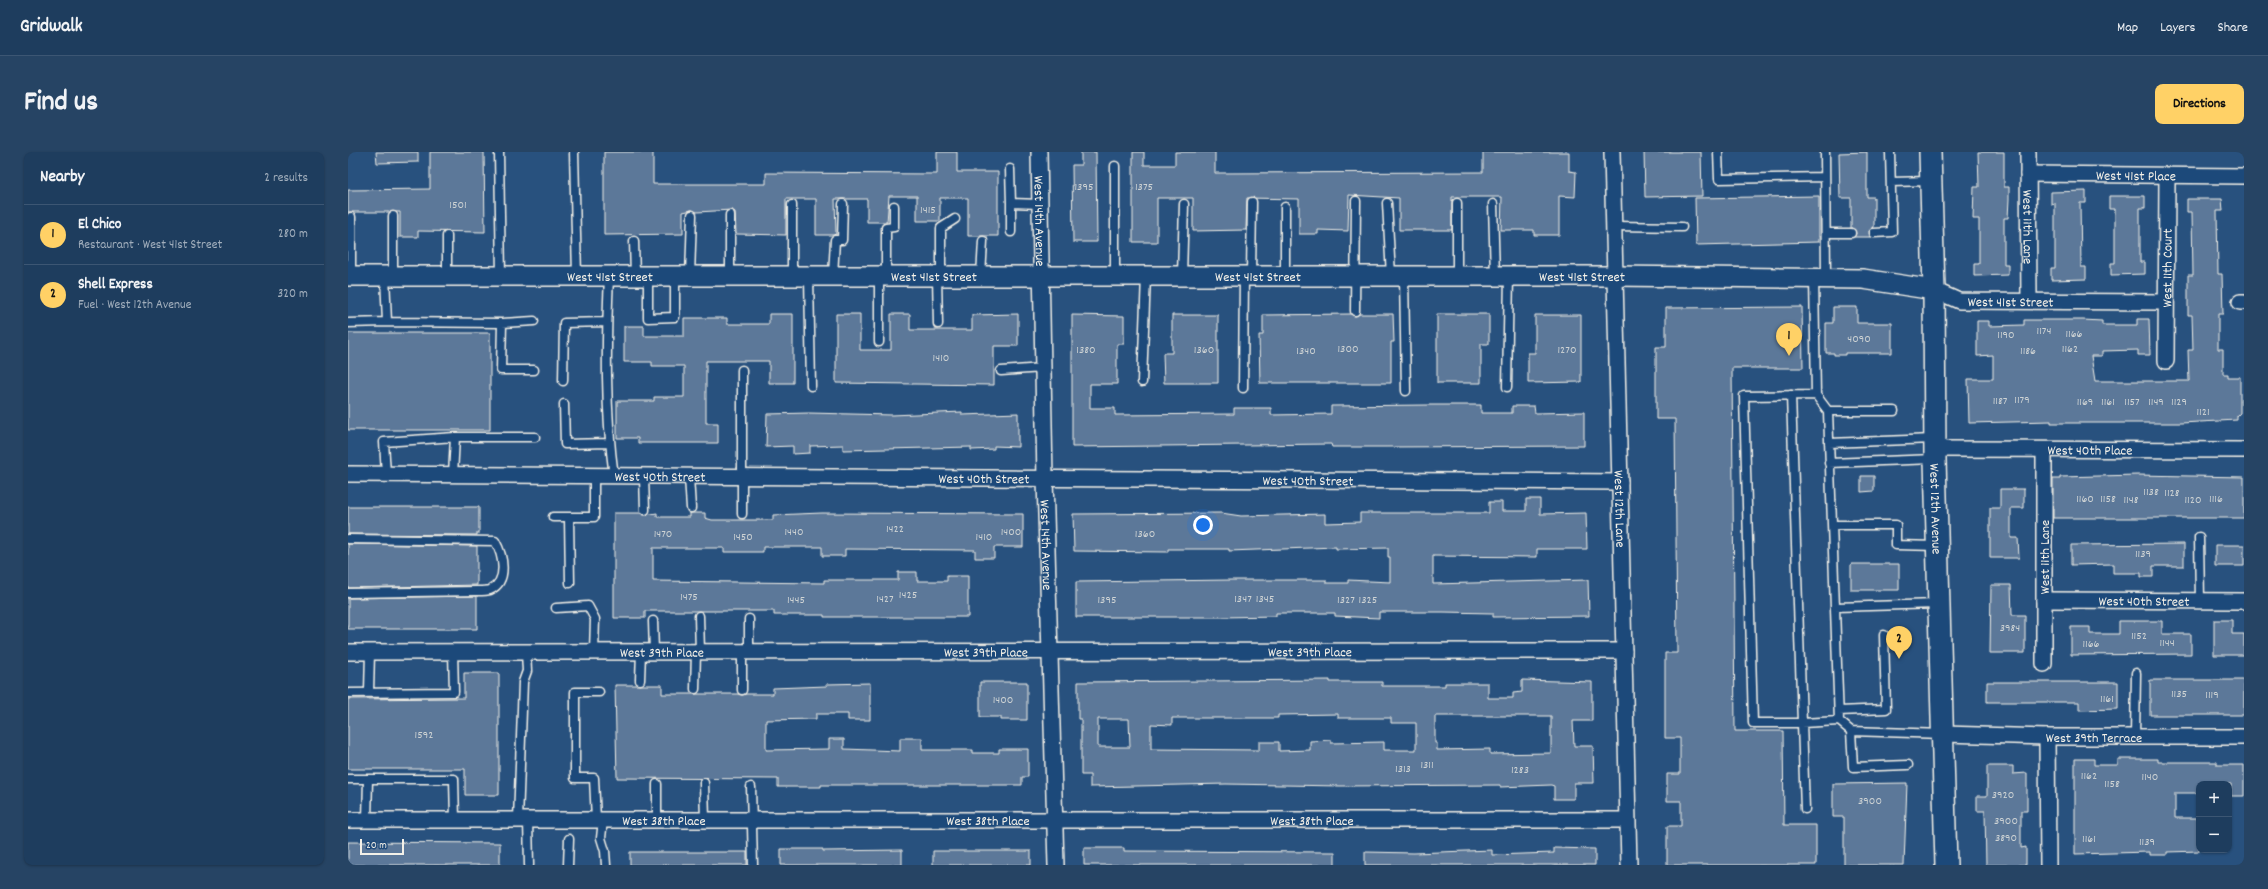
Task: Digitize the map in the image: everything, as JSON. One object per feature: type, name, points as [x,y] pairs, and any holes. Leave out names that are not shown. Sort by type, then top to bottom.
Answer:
[{"type":"main road","name":"West 12th Avenue","points":[[1930,152],[1934,290],[1935,449],[1944,734],[1946,865]]},
{"type":"street","name":"West 14th Avenue","points":[[1039,152],[1049,652],[1056,865]]},
{"type":"street","name":"West 12th Lane","points":[[1612,152],[1629,865]]},
{"type":"street","name":"West 11th Lane","points":[[2028,152],[2029,301]]},
{"type":"street","name":"West 41st Place","points":[[2028,174],[2244,176]]},
{"type":"street","name":"West 11th Court","points":[[2166,175],[2166,361]]},
{"type":"street","name":"West 41st Street","points":[[349,276],[1616,276],[1863,278],[1934,290],[1959,301],[2165,302]]},
{"type":"street","name":"West 40th Place","points":[[1935,449],[2244,450]]},
{"type":"street","name":"West 11th Lane","points":[[2044,450],[2044,664]]},
{"type":"street","name":"West 40th Street","points":[[348,474],[614,477],[1620,482]]},
{"type":"street","name":"West 40th Street","points":[[2044,600],[2244,601]]},
{"type":"street","name":"West 39th Place","points":[[348,652],[1624,651]]},
{"type":"street","name":"West 39th Terrace","points":[[1944,734],[2244,737]]},
{"type":"street","points":[[2048,736],[2048,865]]},
{"type":"street","name":"West 38th Place","points":[[348,820],[1627,820]]},
{"type":"lane","points":[[499,152],[501,276]]},
{"type":"lane","points":[[574,152],[577,276]]},
{"type":"lane","points":[[1718,152],[1719,179],[1825,177]]},
{"type":"lane","points":[[1825,152],[1826,233],[1820,278],[1816,395],[1828,411],[1839,721]]},
{"type":"lane","points":[[1874,233],[1892,232],[1890,152]]},
{"type":"lane","points":[[1115,166],[1115,276]]},
{"type":"lane","points":[[1010,169],[1011,232]]},
{"type":"lane","points":[[1891,182],[1931,181]]},
{"type":"lane","points":[[1243,388],[1252,202]]},
{"type":"lane","points":[[1355,311],[1354,276],[1356,202]]},
{"type":"lane","points":[[1011,203],[1040,204]]},
{"type":"lane","points":[[1387,203],[1398,276],[1406,391]]},
{"type":"lane","points":[[1457,203],[1457,276]]},
{"type":"lane","points":[[833,276],[835,240],[842,240],[843,204]]},
{"type":"lane","points":[[1182,276],[1184,204]]},
{"type":"lane","points":[[1493,204],[1502,276],[1507,386]]},
{"type":"lane","points":[[792,205],[801,276],[810,386]]},
{"type":"lane","points":[[879,342],[886,228],[894,227],[894,206]]},
{"type":"lane","points":[[1285,207],[1285,276]]},
{"type":"lane","points":[[387,322],[393,216]]},
{"type":"lane","points":[[634,241],[642,276],[648,318],[675,317],[692,216]]},
{"type":"lane","points":[[730,216],[730,276]]},
{"type":"lane","points":[[349,276],[351,217]]},
{"type":"lane","points":[[938,324],[941,228],[955,219]]},
{"type":"lane","points":[[1614,226],[1682,227]]},
{"type":"lane","points":[[1826,233],[1851,233]]},
{"type":"lane","points":[[447,236],[447,276]]},
{"type":"lane","points":[[981,276],[983,241]]},
{"type":"lane","points":[[609,276],[607,322],[609,443],[614,477]]},
{"type":"lane","points":[[1142,382],[1146,276]]},
{"type":"lane","points":[[348,323],[502,323],[534,321]]},
{"type":"lane","points":[[563,381],[564,323],[607,322]]},
{"type":"lane","points":[[502,323],[501,370],[534,370]]},
{"type":"lane","points":[[1002,371],[1043,368]]},
{"type":"lane","points":[[742,370],[742,514]]},
{"type":"lane","points":[[1791,395],[1805,809]]},
{"type":"lane","points":[[1816,395],[1744,396],[1753,723],[1839,721],[1851,731],[1944,734]]},
{"type":"lane","points":[[564,404],[565,444],[609,443]]},
{"type":"lane","points":[[1828,411],[1894,411]]},
{"type":"lane","points":[[453,475],[455,437]]},
{"type":"lane","points":[[386,474],[384,442],[455,437],[535,437]]},
{"type":"lane","points":[[1829,443],[1935,449]]},
{"type":"lane","points":[[1829,463],[1935,449]]},
{"type":"lane","points":[[553,517],[594,517],[594,476]]},
{"type":"lane","points":[[644,476],[645,510]]},
{"type":"lane","points":[[689,477],[691,508]]},
{"type":"lane","points":[[569,517],[570,583]]},
{"type":"lane","points":[[1832,525],[1896,526],[1896,545],[1938,546]]},
{"type":"lane","points":[[2199,538],[2200,601]]},
{"type":"lane","points":[[348,539],[495,541],[501,553],[503,563],[500,579],[490,590],[477,592],[348,593]]},
{"type":"lane","points":[[1835,607],[1940,604]]},
{"type":"lane","points":[[556,608],[588,606],[595,619],[594,652]]},
{"type":"lane","points":[[695,689],[699,616]]},
{"type":"lane","points":[[742,690],[749,619]]},
{"type":"lane","points":[[640,680],[648,652],[654,621]]},
{"type":"lane","points":[[1838,711],[1886,709],[1884,635]]},
{"type":"lane","points":[[369,692],[370,652]]},
{"type":"lane","points":[[348,692],[454,692],[453,652]]},
{"type":"lane","points":[[526,652],[527,672],[523,682],[523,820],[529,865]]},
{"type":"lane","points":[[2135,737],[2136,674]]},
{"type":"lane","points":[[599,692],[575,692],[575,778],[594,778],[601,838],[605,851],[606,865]]},
{"type":"lane","points":[[1851,731],[1853,767],[1908,765]]},
{"type":"lane","points":[[348,779],[454,779],[455,820]]},
{"type":"lane","points":[[367,820],[368,779]]},
{"type":"lane","points":[[704,783],[705,820]]},
{"type":"lane","points":[[657,784],[657,820]]},
{"type":"lane","points":[[751,787],[753,865]]},
{"type":"lane","points":[[568,865],[569,839]]},
{"type":"building","points":[[376,152],[418,152],[418,162],[377,163]]},
{"type":"building","points":[[430,152],[484,152],[485,232],[418,231],[418,237],[400,237],[400,212],[348,212],[348,190],[430,189]]},
{"type":"building","points":[[604,152],[653,152],[653,184],[766,184],[766,173],[937,174],[937,152],[957,152],[957,172],[998,172],[998,236],[968,236],[968,198],[940,198],[940,221],[917,221],[917,196],[889,196],[887,222],[867,222],[867,199],[835,199],[836,234],[833,235],[816,235],[816,199],[786,199],[786,235],[736,234],[735,212],[732,210],[697,212],[692,210],[683,212],[683,234],[604,235]]},
{"type":"building","points":[[1081,152],[1096,152],[1097,242],[1073,242],[1072,165],[1081,165]]},
{"type":"building","points":[[1133,152],[1144,152],[1144,165],[1175,165],[1175,152],[1215,152],[1215,173],[1483,172],[1483,152],[1569,152],[1569,171],[1576,172],[1575,197],[1559,196],[1559,235],[1534,235],[1534,230],[1501,230],[1502,197],[1452,197],[1452,230],[1399,230],[1399,198],[1349,195],[1348,231],[1318,230],[1318,234],[1299,234],[1299,199],[1247,198],[1246,230],[1193,231],[1193,198],[1157,198],[1157,242],[1133,242]]},
{"type":"building","points":[[1644,152],[1701,152],[1702,196],[1645,197]]},
{"type":"building","points":[[1867,152],[1867,197],[1874,197],[1874,227],[1869,231],[1871,237],[1854,237],[1856,233],[1851,228],[1851,198],[1840,198],[1839,153]]},
{"type":"building","points":[[1978,152],[2004,152],[2004,187],[2009,187],[2008,218],[2004,218],[2004,264],[2008,264],[2008,275],[1974,276],[1974,264],[1979,264],[1979,219],[1973,219],[1974,187],[1979,187]]},
{"type":"building","points":[[2086,191],[2086,203],[2080,203],[2081,267],[2086,267],[2086,279],[2051,280],[2051,268],[2055,268],[2055,203],[2051,204],[2051,192]]},
{"type":"building","points":[[1819,196],[1819,242],[1696,245],[1695,198]]},
{"type":"building","points":[[2109,196],[2145,196],[2145,208],[2140,208],[2140,262],[2145,262],[2145,274],[2111,275],[2111,263],[2115,263],[2115,209],[2109,209]]},
{"type":"building","points":[[2187,199],[2222,199],[2223,211],[2217,211],[2218,274],[2222,274],[2223,314],[2218,314],[2218,349],[2223,349],[2223,374],[2228,374],[2228,377],[2240,377],[2240,413],[2237,416],[2237,420],[2181,423],[2051,423],[2051,421],[1969,423],[1968,379],[1993,379],[1993,355],[1977,356],[1977,321],[1989,321],[1989,326],[2024,325],[2024,320],[2083,320],[2102,321],[2102,325],[2137,325],[2137,319],[2149,319],[2150,355],[2138,355],[2138,350],[2102,351],[2102,356],[2091,356],[2095,381],[2189,381],[2188,350],[2193,350],[2192,315],[2188,315],[2188,275],[2193,275],[2192,212],[2187,212]]},
{"type":"building","points":[[1802,307],[1803,368],[1732,368],[1735,731],[1783,731],[1784,825],[1816,825],[1816,865],[1667,865],[1667,826],[1681,826],[1681,801],[1667,801],[1667,774],[1680,774],[1680,738],[1665,738],[1665,653],[1677,653],[1675,419],[1656,419],[1656,347],[1666,347],[1666,308]]},
{"type":"building","points":[[1833,307],[1857,307],[1857,323],[1892,323],[1892,353],[1845,353],[1845,355],[1834,355],[1834,353],[1826,353],[1826,323],[1833,323]]},
{"type":"building","points":[[769,314],[793,314],[793,383],[769,383],[769,361],[706,361],[706,423],[718,423],[718,443],[638,443],[638,438],[617,438],[617,401],[654,401],[654,397],[684,397],[684,366],[652,366],[652,362],[624,362],[624,326],[644,326],[644,336],[684,336],[684,318],[727,318],[727,324],[769,324]]},
{"type":"building","points":[[836,314],[860,314],[860,350],[891,350],[891,314],[910,314],[910,330],[972,330],[972,315],[1018,314],[1018,346],[994,346],[994,385],[836,383]]},
{"type":"building","points":[[1350,314],[1355,316],[1360,314],[1393,314],[1394,342],[1391,342],[1391,383],[1260,383],[1259,335],[1263,335],[1263,315]]},
{"type":"building","points":[[1437,314],[1489,314],[1489,344],[1481,344],[1481,383],[1437,383]]},
{"type":"building","points":[[1072,315],[1124,316],[1124,344],[1117,344],[1117,384],[1090,384],[1090,408],[1115,408],[1115,415],[1234,414],[1234,408],[1271,408],[1271,415],[1331,414],[1331,406],[1428,405],[1481,405],[1481,413],[1512,413],[1512,406],[1534,406],[1535,413],[1584,412],[1584,446],[1332,447],[1331,444],[1072,447]]},
{"type":"building","points":[[1172,315],[1218,315],[1218,383],[1164,383],[1163,353],[1172,353]]},
{"type":"building","points":[[1535,315],[1581,315],[1581,382],[1528,383],[1528,353],[1535,353]]},
{"type":"building","points":[[348,333],[490,333],[490,430],[348,430]]},
{"type":"building","points":[[962,412],[962,415],[1018,413],[1018,447],[994,446],[994,449],[971,450],[971,447],[843,450],[843,445],[810,446],[810,453],[793,454],[793,446],[766,447],[767,414],[809,413],[892,415]]},
{"type":"building","points":[[2137,475],[2244,477],[2244,518],[2053,518],[2053,479],[2060,479],[2060,477]]},
{"type":"building","points":[[1861,476],[1874,476],[1874,491],[1861,492]]},
{"type":"building","points":[[2000,489],[2024,489],[2024,508],[2011,508],[2011,538],[2018,538],[2019,558],[1990,558],[1990,508],[2000,508]]},
{"type":"building","points":[[1526,499],[1540,499],[1540,514],[1586,513],[1587,549],[1537,549],[1537,557],[1433,556],[1433,584],[1588,580],[1589,616],[1493,617],[1493,613],[1379,612],[1379,618],[1335,616],[1335,613],[1276,613],[1276,616],[1223,617],[1076,617],[1076,582],[1326,580],[1326,583],[1348,583],[1348,580],[1390,582],[1390,557],[1388,557],[1388,548],[1336,549],[1336,547],[1229,551],[1229,549],[1168,549],[1168,552],[1074,551],[1073,514],[1221,513],[1241,516],[1325,514],[1325,523],[1360,522],[1360,513],[1489,513],[1489,502],[1502,502],[1502,511],[1526,511]]},
{"type":"building","points":[[348,507],[479,507],[479,533],[477,533],[477,535],[348,534]]},
{"type":"building","points":[[614,513],[640,513],[645,515],[657,513],[657,517],[690,517],[690,513],[705,513],[705,518],[712,520],[773,520],[773,515],[822,513],[1023,514],[1023,547],[994,547],[994,558],[975,558],[975,550],[845,549],[845,556],[822,556],[822,547],[763,547],[763,552],[724,552],[724,548],[653,548],[653,581],[824,583],[824,580],[898,580],[898,572],[917,572],[917,581],[947,581],[947,576],[968,576],[968,617],[824,617],[824,615],[774,615],[774,611],[645,611],[645,618],[614,618]]},
{"type":"building","points":[[348,544],[477,546],[477,585],[348,588]]},
{"type":"building","points":[[2184,544],[2184,566],[2153,566],[2153,577],[2141,577],[2141,573],[2113,573],[2113,564],[2071,565],[2071,545]]},
{"type":"building","points":[[2215,545],[2244,545],[2244,566],[2215,566]]},
{"type":"building","points":[[1851,564],[1899,564],[1899,590],[1851,590]]},
{"type":"building","points":[[1991,585],[2011,585],[2012,615],[2025,615],[2025,653],[1990,653]]},
{"type":"building","points":[[477,596],[477,629],[348,629],[348,598]]},
{"type":"building","points":[[2214,620],[2232,620],[2232,634],[2244,634],[2244,655],[2214,655]]},
{"type":"building","points":[[2119,621],[2162,621],[2162,634],[2191,634],[2191,654],[2071,655],[2071,627],[2090,627],[2090,634],[2119,634]]},
{"type":"building","points":[[464,673],[499,673],[499,795],[465,795],[465,769],[348,769],[348,699],[464,698]]},
{"type":"building","points":[[1330,680],[1330,682],[1382,682],[1382,686],[1445,686],[1445,683],[1488,683],[1488,698],[1513,698],[1513,693],[1522,692],[1522,680],[1592,682],[1592,721],[1573,721],[1574,746],[1593,746],[1594,783],[1574,783],[1574,799],[1554,799],[1554,786],[1551,785],[1500,787],[1500,785],[1340,786],[1226,784],[1090,787],[1090,775],[1081,775],[1081,719],[1078,719],[1078,682]],"holes":[[[1338,714],[1338,718],[1391,718],[1391,723],[1416,723],[1416,750],[1384,750],[1384,742],[1331,743],[1331,740],[1310,741],[1310,750],[1279,751],[1279,742],[1259,742],[1259,750],[1151,749],[1151,724],[1172,725],[1172,718],[1278,718],[1278,715]],[[1435,716],[1551,716],[1551,753],[1490,754],[1490,749],[1437,750],[1437,743],[1435,743]],[[1098,719],[1129,719],[1130,747],[1098,747]]]},
{"type":"building","points":[[2150,680],[2244,680],[2244,715],[2150,715]]},
{"type":"building","points":[[980,682],[1027,682],[1027,720],[1001,720],[1001,717],[980,717]]},
{"type":"building","points":[[1987,682],[2118,682],[2118,709],[2079,710],[2079,702],[1987,702]]},
{"type":"building","points":[[870,683],[870,720],[848,720],[848,714],[816,714],[816,719],[766,720],[766,750],[829,749],[829,739],[844,739],[844,749],[900,751],[900,738],[922,738],[922,750],[973,750],[973,753],[999,753],[999,749],[1028,749],[1028,777],[1022,777],[1022,785],[821,785],[821,787],[778,787],[778,779],[617,778],[615,685],[662,685],[662,694],[742,695],[773,694],[773,688],[827,686],[827,684]]},
{"type":"building","points":[[2075,759],[2094,759],[2094,765],[2118,765],[2118,759],[2158,759],[2158,762],[2217,762],[2217,765],[2244,765],[2244,796],[2232,796],[2232,781],[2196,781],[2196,793],[2175,793],[2175,818],[2196,818],[2196,851],[2167,852],[2167,855],[2150,855],[2150,852],[2075,854]]},
{"type":"building","points":[[1987,766],[2013,766],[2013,774],[2027,773],[2027,811],[2021,811],[2021,848],[2026,847],[2026,865],[1986,865],[1985,811],[1977,811],[1977,796],[1987,796]]},
{"type":"building","points":[[1907,783],[1904,865],[1844,865],[1844,817],[1833,817],[1833,784]]},
{"type":"building","points":[[348,842],[500,843],[500,865],[348,865]]},
{"type":"building","points":[[1084,848],[1124,848],[1124,851],[1335,852],[1335,865],[1084,865]]},
{"type":"building","points":[[1554,848],[1595,849],[1595,865],[1365,865],[1365,852],[1414,853],[1492,850],[1492,855],[1554,853]]},
{"type":"building","points":[[781,849],[823,849],[823,851],[902,850],[902,865],[781,865]]},
{"type":"building","points":[[933,851],[1031,851],[1031,865],[933,865]]},
{"type":"building","points":[[630,852],[747,852],[747,865],[630,865]]},
{"type":"place","name":"El Chico","points":[[1789,356]]},
{"type":"place","name":"Shell Express","points":[[1899,659]]}]
